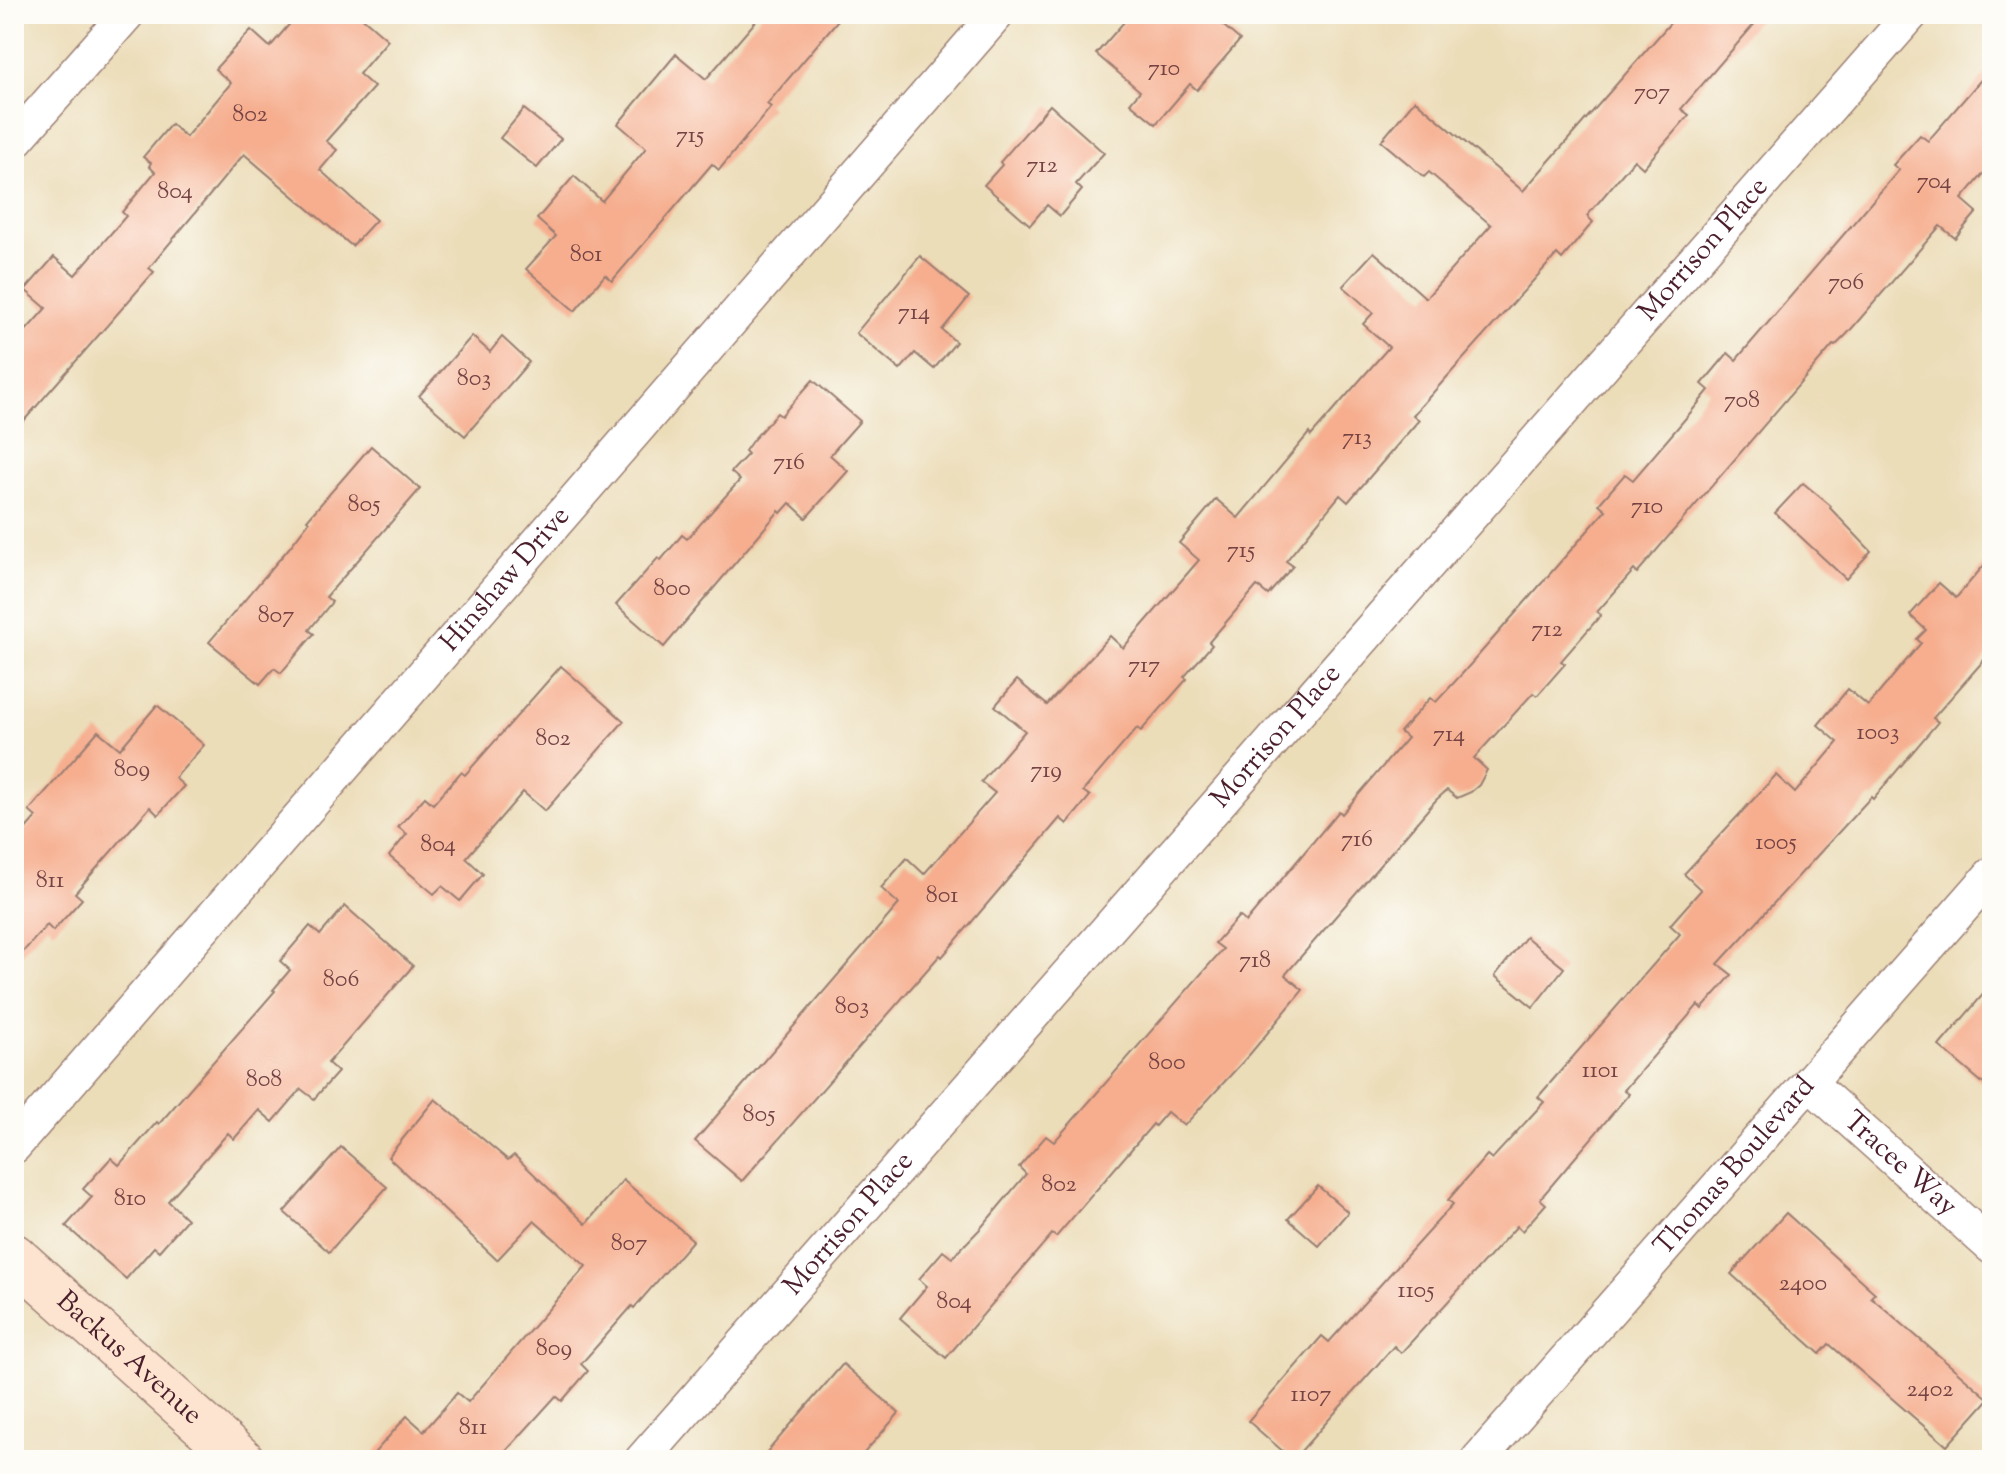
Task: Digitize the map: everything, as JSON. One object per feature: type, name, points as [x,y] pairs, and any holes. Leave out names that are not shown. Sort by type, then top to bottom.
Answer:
[{"type":"street","points":[[14,142],[127,14]]},
{"type":"street","name":"Hinshaw Drive","points":[[14,1146],[997,14]]},
{"type":"street","name":"Morrison Place","points":[[642,1460],[1911,14]]},
{"type":"street","name":"Thomas Boulevard","points":[[1478,1460],[1992,874]]},
{"type":"street","name":"Tracee Way","points":[[1809,1083],[1992,1247]]},
{"type":"street","name":"Backus Avenue","points":[[14,1256],[242,1460]]},
{"type":"building","points":[[298,14],[358,14],[388,40],[359,74],[374,87],[326,141],[337,150],[320,170],[376,220],[352,246],[244,154],[149,268],[154,272],[14,432],[14,344],[46,308],[25,290],[54,257],[75,275],[126,216],[122,212],[155,172],[149,166],[151,163],[143,157],[171,124],[186,137],[231,83],[215,69],[251,30],[270,47]]},
{"type":"building","points":[[762,14],[843,14],[767,104],[771,107],[719,170],[712,164],[612,281],[605,275],[575,311],[526,269],[556,236],[537,219],[574,176],[602,201],[646,148],[618,124],[676,54],[706,79]]},
{"type":"building","points":[[1131,14],[1210,14],[1240,40],[1197,90],[1190,84],[1156,124],[1130,103],[1140,91],[1096,54]]},
{"type":"building","points":[[1678,14],[1763,14],[1681,109],[1689,115],[1643,168],[1634,160],[1587,216],[1593,222],[1562,259],[1557,254],[1413,415],[1419,420],[1348,502],[1340,495],[1286,561],[1293,566],[1268,595],[1257,586],[1209,642],[1212,645],[1184,677],[1187,679],[1141,731],[1137,728],[1083,791],[1090,796],[1067,824],[1060,818],[942,957],[940,955],[742,1181],[695,1141],[899,904],[881,888],[907,858],[924,874],[995,793],[981,782],[1025,731],[995,706],[1017,680],[1047,705],[1110,636],[1123,648],[1199,560],[1179,543],[1216,499],[1238,518],[1309,433],[1311,436],[1389,347],[1363,324],[1373,313],[1343,286],[1374,252],[1426,298],[1491,225],[1429,172],[1424,177],[1381,141],[1415,100],[1523,191]]},
{"type":"building","points":[[1992,67],[1992,164],[1962,199],[1977,212],[1955,238],[1940,226],[1637,573],[1634,570],[1597,612],[1601,615],[1561,661],[1565,664],[1537,696],[1533,693],[1474,758],[1487,770],[1479,785],[1457,798],[1447,790],[1436,800],[1285,975],[1303,990],[1250,1054],[1184,1126],[1167,1112],[1155,1126],[1153,1124],[1056,1237],[1052,1234],[946,1358],[900,1318],[927,1286],[919,1279],[943,1251],[952,1258],[980,1229],[1026,1174],[1019,1167],[1046,1136],[1054,1142],[1223,949],[1215,943],[1239,916],[1246,922],[1339,811],[1342,814],[1407,738],[1400,732],[1430,698],[1436,702],[1462,674],[1606,510],[1599,504],[1625,474],[1633,480],[1709,390],[1702,384],[1728,353],[1736,360],[1899,170],[1893,165],[1920,135],[1928,141]]},
{"type":"building","points":[[1050,105],[1104,153],[1076,184],[1082,190],[1060,216],[1047,205],[1030,225],[984,185]]},
{"type":"building","points":[[524,109],[561,139],[537,168],[500,138]]},
{"type":"building","points":[[920,256],[969,297],[942,330],[956,342],[934,369],[915,353],[900,370],[856,333]]},
{"type":"building","points":[[472,336],[490,352],[502,337],[529,362],[465,436],[419,396]]},
{"type":"building","points":[[813,380],[860,421],[830,455],[848,471],[806,518],[790,503],[781,513],[779,511],[664,647],[616,605],[682,535],[687,539],[740,480],[731,472],[748,454],[745,451],[752,441],[777,413],[781,416]]},
{"type":"building","points":[[371,446],[420,489],[326,597],[332,602],[309,630],[314,634],[281,673],[274,668],[260,684],[209,642]]},
{"type":"building","points":[[1803,483],[1831,506],[1871,551],[1846,579],[1775,513]]},
{"type":"building","points":[[1992,556],[1992,651],[1933,718],[1938,722],[1873,799],[1871,797],[1718,964],[1732,975],[1702,1009],[1698,1005],[1624,1090],[1629,1094],[1540,1199],[1546,1204],[1522,1231],[1517,1226],[1401,1353],[1394,1346],[1293,1460],[1248,1421],[1322,1336],[1329,1342],[1453,1204],[1448,1200],[1487,1155],[1492,1159],[1544,1102],[1538,1097],[1680,934],[1670,925],[1701,890],[1684,874],[1776,775],[1795,793],[1838,742],[1818,725],[1848,689],[1868,706],[1921,643],[1917,639],[1926,630],[1910,615],[1939,583],[1956,598]]},
{"type":"building","points":[[561,666],[624,721],[545,811],[523,792],[466,858],[483,874],[460,901],[442,886],[434,894],[389,856],[407,834],[398,827],[425,797],[433,804],[461,772],[465,775]]},
{"type":"building","points":[[157,705],[204,745],[175,778],[184,786],[158,815],[150,807],[75,893],[82,899],[53,931],[47,925],[14,962],[14,842],[36,817],[29,811],[98,731],[120,749]]},
{"type":"building","points":[[345,906],[413,966],[328,1063],[338,1072],[314,1099],[301,1089],[273,1122],[259,1110],[234,1139],[228,1133],[168,1201],[187,1219],[159,1251],[154,1247],[126,1279],[66,1226],[92,1197],[83,1189],[111,1158],[119,1165],[157,1122],[159,1124],[275,991],[290,970],[280,961],[310,926],[320,935]]},
{"type":"building","points":[[1526,937],[1564,968],[1533,1007],[1495,976]]},
{"type":"building","points":[[1992,984],[1992,1091],[1939,1046]]},
{"type":"building","points":[[435,1099],[508,1160],[514,1155],[586,1224],[623,1180],[693,1240],[581,1364],[588,1371],[562,1401],[556,1396],[498,1460],[368,1460],[407,1416],[424,1431],[457,1393],[468,1402],[586,1266],[534,1221],[497,1260],[388,1157]]},
{"type":"building","points":[[341,1147],[387,1187],[329,1252],[284,1212]]},
{"type":"building","points":[[1318,1186],[1348,1212],[1319,1246],[1288,1219]]},
{"type":"building","points":[[1786,1213],[1875,1293],[1871,1297],[1989,1399],[1947,1446],[1829,1344],[1820,1354],[1731,1274]]},
{"type":"building","points":[[843,1364],[899,1413],[858,1460],[760,1460]]}]
